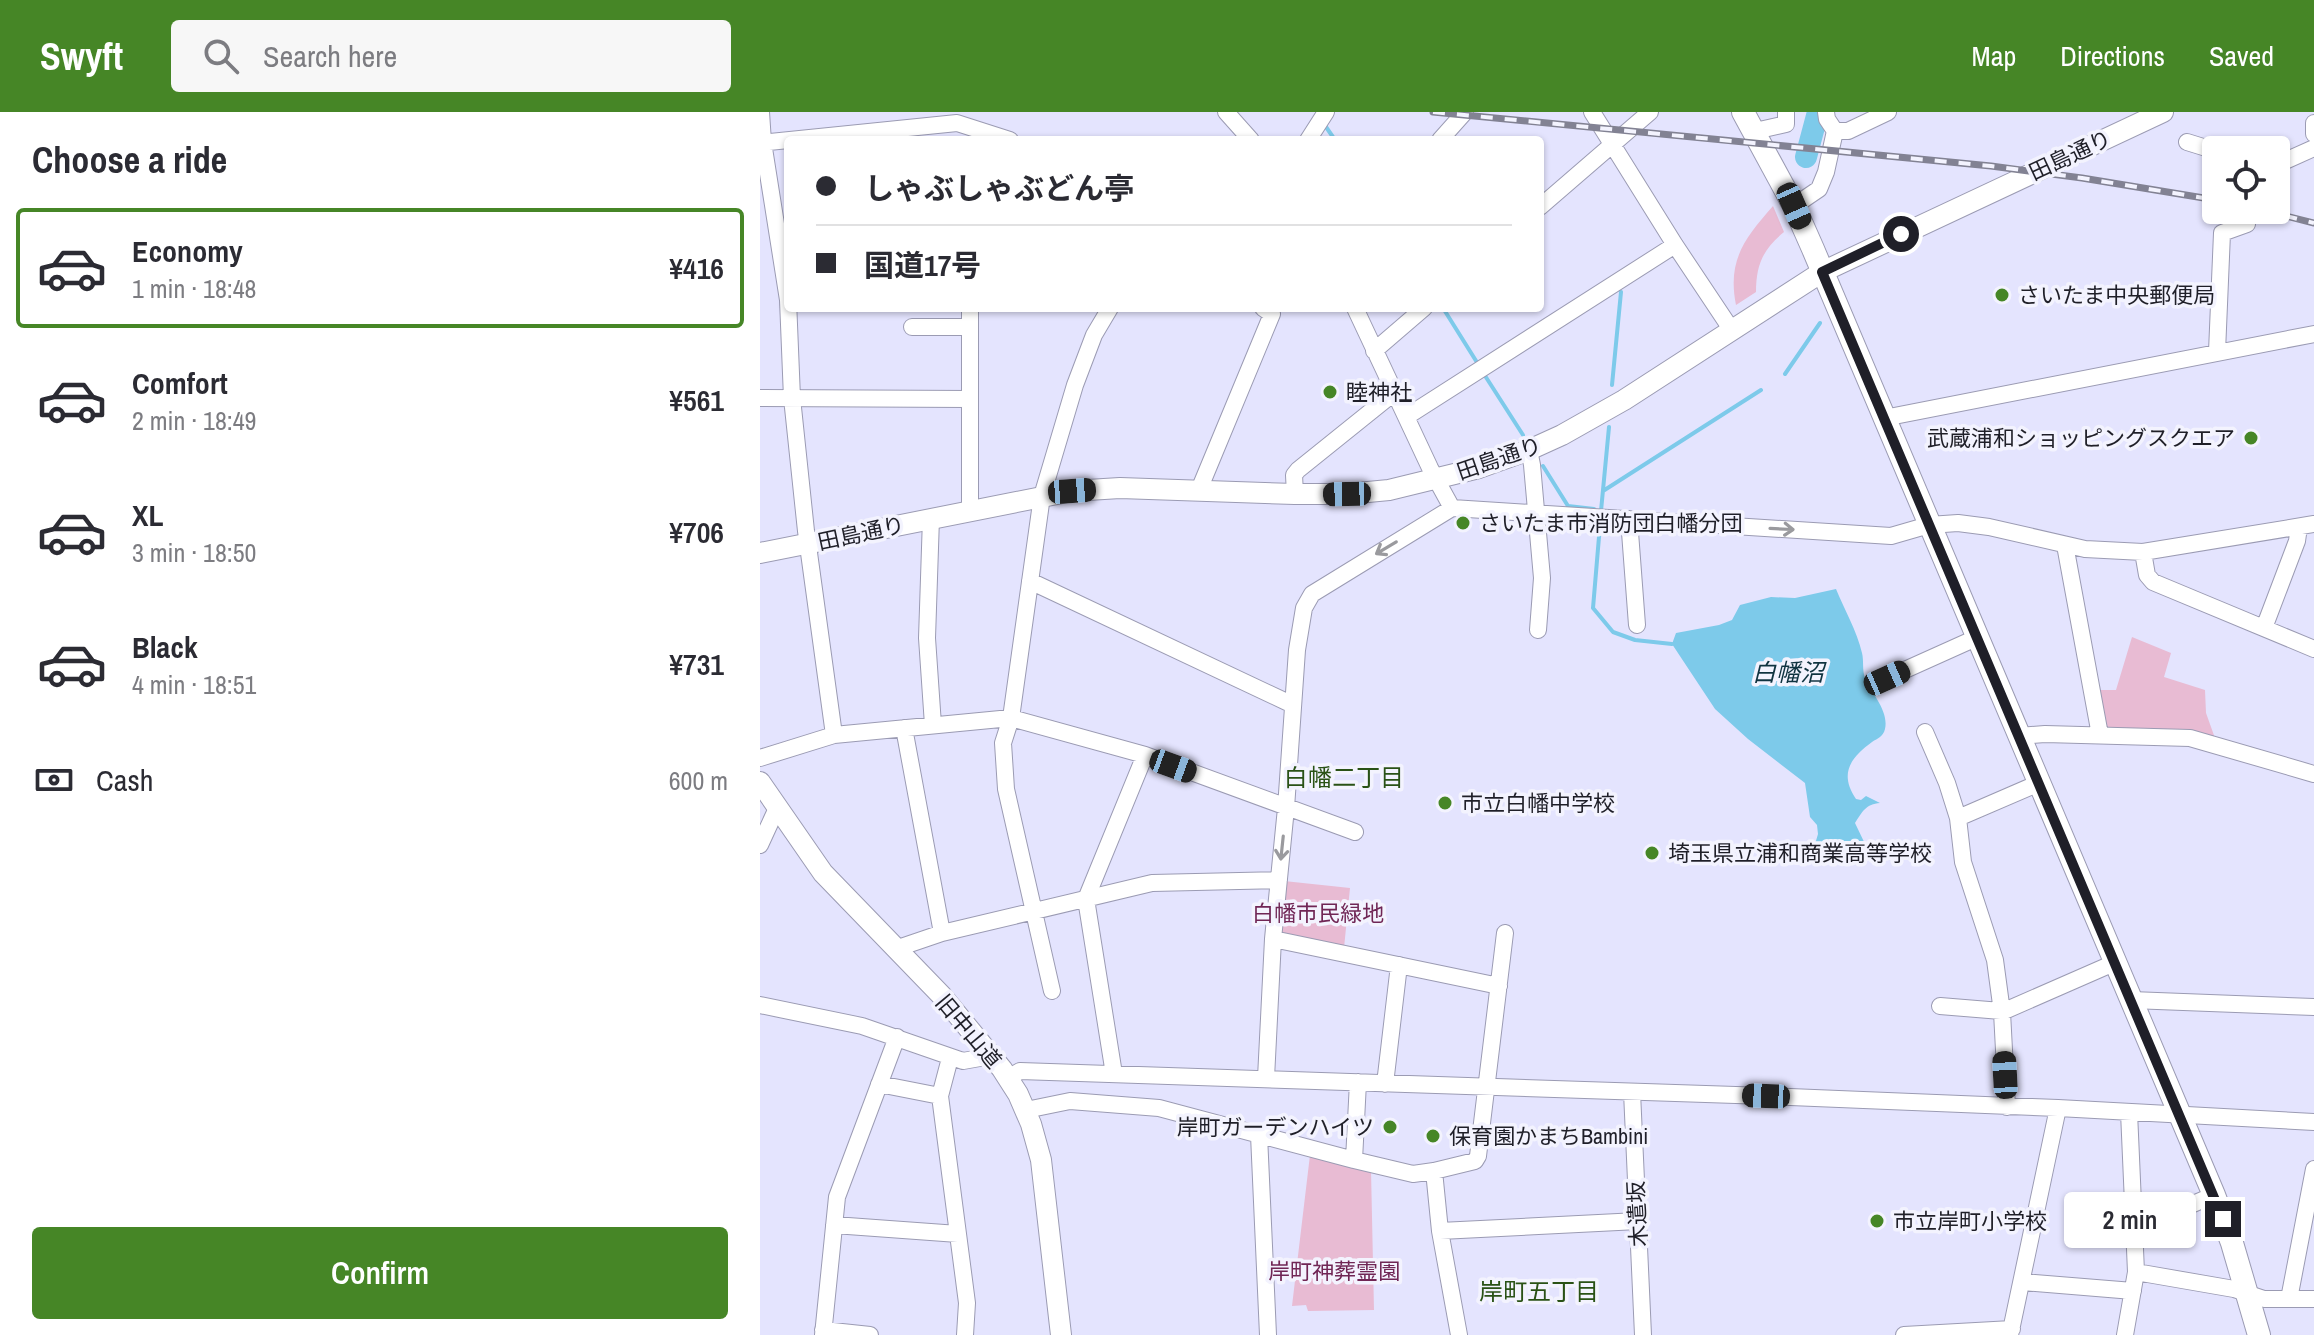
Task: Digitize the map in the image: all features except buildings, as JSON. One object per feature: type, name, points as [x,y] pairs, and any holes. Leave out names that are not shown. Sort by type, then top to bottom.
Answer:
[{"type":"highway","points":[[1743,112],[1794,206],[2214,1195],[2259,1335]]},
{"type":"main road","name":"田島通り","points":[[760,553],[1042,496],[1120,488],[1347,494],[1389,490],[1479,468],[1562,435],[1624,400],[1822,272],[2163,112]]},
{"type":"main road","name":"旧中山道","points":[[760,782],[823,873],[942,996],[1008,1078],[1026,1110],[1043,1172],[1061,1335]]},
{"type":"street","points":[[760,248],[783,246],[762,142],[761,112]]},
{"type":"street","points":[[1310,136],[1326,112]]},
{"type":"street","points":[[1444,136],[1465,112]]},
{"type":"street","points":[[1592,112],[1731,329]]},
{"type":"street","points":[[1544,204],[1650,112]]},
{"type":"street","points":[[1755,131],[1786,124],[1786,112]]},
{"type":"street","points":[[1794,206],[1819,189],[1826,172],[1835,131],[1826,112]]},
{"type":"street","points":[[1835,131],[1848,131],[1888,112]]},
{"type":"street","points":[[1228,113],[1248,136]]},
{"type":"street","points":[[2314,123],[2314,134]]},
{"type":"street","points":[[831,136],[958,125],[996,136]]},
{"type":"street","points":[[762,142],[784,140]]},
{"type":"street","points":[[2187,142],[2202,147]]},
{"type":"street","points":[[2290,159],[2314,148]]},
{"type":"street","points":[[2217,352],[2222,233],[2247,224]]},
{"type":"street","points":[[1406,417],[1675,245]]},
{"type":"street","points":[[788,312],[792,398],[807,544],[834,735]]},
{"type":"street","points":[[970,312],[970,511]]},
{"type":"street","points":[[1052,991],[1006,789],[1003,743],[1011,718],[1042,496],[1075,385],[1094,335],[1108,312]]},
{"type":"street","points":[[1199,490],[1272,314],[1269,312]]},
{"type":"street","points":[[1357,312],[1452,508]]},
{"type":"street","points":[[1374,351],[1419,312]]},
{"type":"street","points":[[912,327],[970,327]]},
{"type":"street","points":[[1884,418],[2314,334]]},
{"type":"street","points":[[1295,494],[1294,475],[1298,470],[1395,392]]},
{"type":"street","points":[[760,398],[970,399]]},
{"type":"street","points":[[1529,450],[1542,578],[1538,630]]},
{"type":"street","points":[[1266,1078],[1273,939],[1297,650],[1304,608],[1312,594],[1452,508],[1891,536],[1929,525],[1958,523],[2102,552],[2143,552],[2306,525]]},
{"type":"street","points":[[931,518],[927,638],[933,725]]},
{"type":"street","points":[[1629,519],[1637,625]]},
{"type":"street","points":[[2264,628],[2306,525]]},
{"type":"street","points":[[2065,545],[2100,735]]},
{"type":"street","points":[[2143,552],[2147,575],[2153,582],[2314,649]]},
{"type":"street","points":[[1030,581],[1293,705]]},
{"type":"street","points":[[1887,678],[1976,638]]},
{"type":"street","points":[[760,758],[834,735],[1011,718],[1145,755],[1355,832]]},
{"type":"street","points":[[904,728],[942,933]]},
{"type":"street","points":[[1925,732],[1958,818],[1963,862],[1995,960],[2002,1012],[2007,1107]]},
{"type":"street","points":[[2019,736],[2190,738],[2314,774]]},
{"type":"street","points":[[1114,1074],[1086,899],[1145,755]]},
{"type":"street","points":[[1958,818],[2039,783]]},
{"type":"street","points":[[760,845],[777,808]]},
{"type":"street","points":[[895,949],[942,933],[1152,883],[1279,880]]},
{"type":"street","points":[[1026,1110],[1070,1101],[1159,1108],[1413,1174],[1475,1161],[1505,933]]},
{"type":"street","points":[[1273,939],[1499,986]]},
{"type":"street","points":[[1940,1006],[2002,1012],[2114,963]]},
{"type":"street","points":[[1385,1084],[1399,965]]},
{"type":"street","points":[[2131,1000],[2314,1007]]},
{"type":"street","points":[[760,1005],[862,1026],[963,1061],[991,1056]]},
{"type":"street","points":[[870,1335],[823,1332],[837,1197],[897,1037]]},
{"type":"street","points":[[950,1058],[940,1096],[967,1303],[965,1335]]},
{"type":"street","points":[[1008,1078],[1020,1071],[1266,1078],[2058,1108],[2314,1122]]},
{"type":"street","points":[[1354,1160],[1358,1082]]},
{"type":"street","points":[[879,1084],[940,1096]]},
{"type":"street","name":"木遣坂","points":[[1632,1092],[1643,1335]]},
{"type":"street","points":[[1904,1335],[2011,1332],[2058,1108]]},
{"type":"street","points":[[2125,1335],[2136,1272],[2129,1112]]},
{"type":"street","points":[[1259,1135],[1268,1335]]},
{"type":"street","points":[[2289,1299],[2308,1232],[2314,1169]]},
{"type":"street","points":[[1434,1171],[1440,1231],[1459,1335]]},
{"type":"street","points":[[2135,1229],[2214,1195]]},
{"type":"street","points":[[1440,1231],[1638,1221]]},
{"type":"street","points":[[834,1225],[958,1234]]},
{"type":"street","points":[[2136,1272],[2234,1289],[2264,1299],[2314,1299]]},
{"type":"street","points":[[2022,1282],[2133,1291]]},
{"type":"green space","points":[[1773,206],[1784,232],[1762,258],[1756,292],[1736,305],[1736,262],[1754,229]]},
{"type":"green space","points":[[2132,637],[2171,653],[2164,677],[2205,690],[2206,713],[2216,741],[2104,730],[2097,690],[2116,690]]},
{"type":"green space","name":"白幡市民緑地","points":[[1284,881],[1350,888],[1344,948],[1278,935]]},
{"type":"green space","name":"岸町神葬霊園","points":[[1310,1155],[1371,1170],[1374,1310],[1308,1311],[1306,1305],[1292,1306]]},
{"type":"water","name":"白幡沼","points":[[1836,589],[1860,645],[1865,678],[1886,722],[1883,734],[1864,748],[1849,767],[1848,782],[1856,799],[1866,796],[1880,803],[1868,807],[1855,823],[1866,846],[1840,856],[1822,850],[1813,851],[1817,825],[1810,817],[1805,783],[1715,709],[1672,644],[1676,633],[1732,620],[1740,605],[1771,597],[1795,598]]},
{"type":"waterway","points":[[1806,157],[1818,112]]},
{"type":"waterway","points":[[1324,124],[1332,136]]},
{"type":"waterway","points":[[1612,385],[1621,292]]},
{"type":"waterway","points":[[1446,312],[1478,364]]},
{"type":"waterway","points":[[1785,374],[1820,323]]},
{"type":"waterway","points":[[1482,371],[1523,435]]},
{"type":"waterway","points":[[1603,491],[1761,390]]},
{"type":"waterway","points":[[1601,511],[1609,427]]},
{"type":"waterway","points":[[1543,466],[1568,506],[1594,509]]},
{"type":"waterway","points":[[1600,525],[1593,608],[1613,632],[1635,640],[1672,644]]},
{"type":"railway","points":[[1433,112],[1991,166],[2202,198]]},
{"type":"railway","points":[[2290,217],[2314,223]]},
{"type":"place","name":"さいたま中央郵便局","points":[[2002,295]]},
{"type":"place","name":"睦神社","points":[[1330,392]]},
{"type":"place","name":"武蔵浦和ショッピングスクエア","points":[[2251,438]]},
{"type":"place","name":"さいたま市消防団白幡分団","points":[[1463,523]]},
{"type":"place","name":"市立白幡中学校","points":[[1445,803]]},
{"type":"place","name":"埼玉県立浦和商業高等学校","points":[[1652,853]]},
{"type":"place","name":"岸町ガーデンハイツ","points":[[1390,1127]]},
{"type":"place","name":"保育園かまちBambini","points":[[1433,1136]]},
{"type":"place","name":"市立岸町小学校","points":[[1877,1221]]},
{"type":"district","name":"白幡二丁目","points":[[1344,778]]},
{"type":"district","name":"岸町五丁目","points":[[1539,1292]]},
{"type":"route","points":[[1901,234],[1822,272],[2223,1219]]}]
